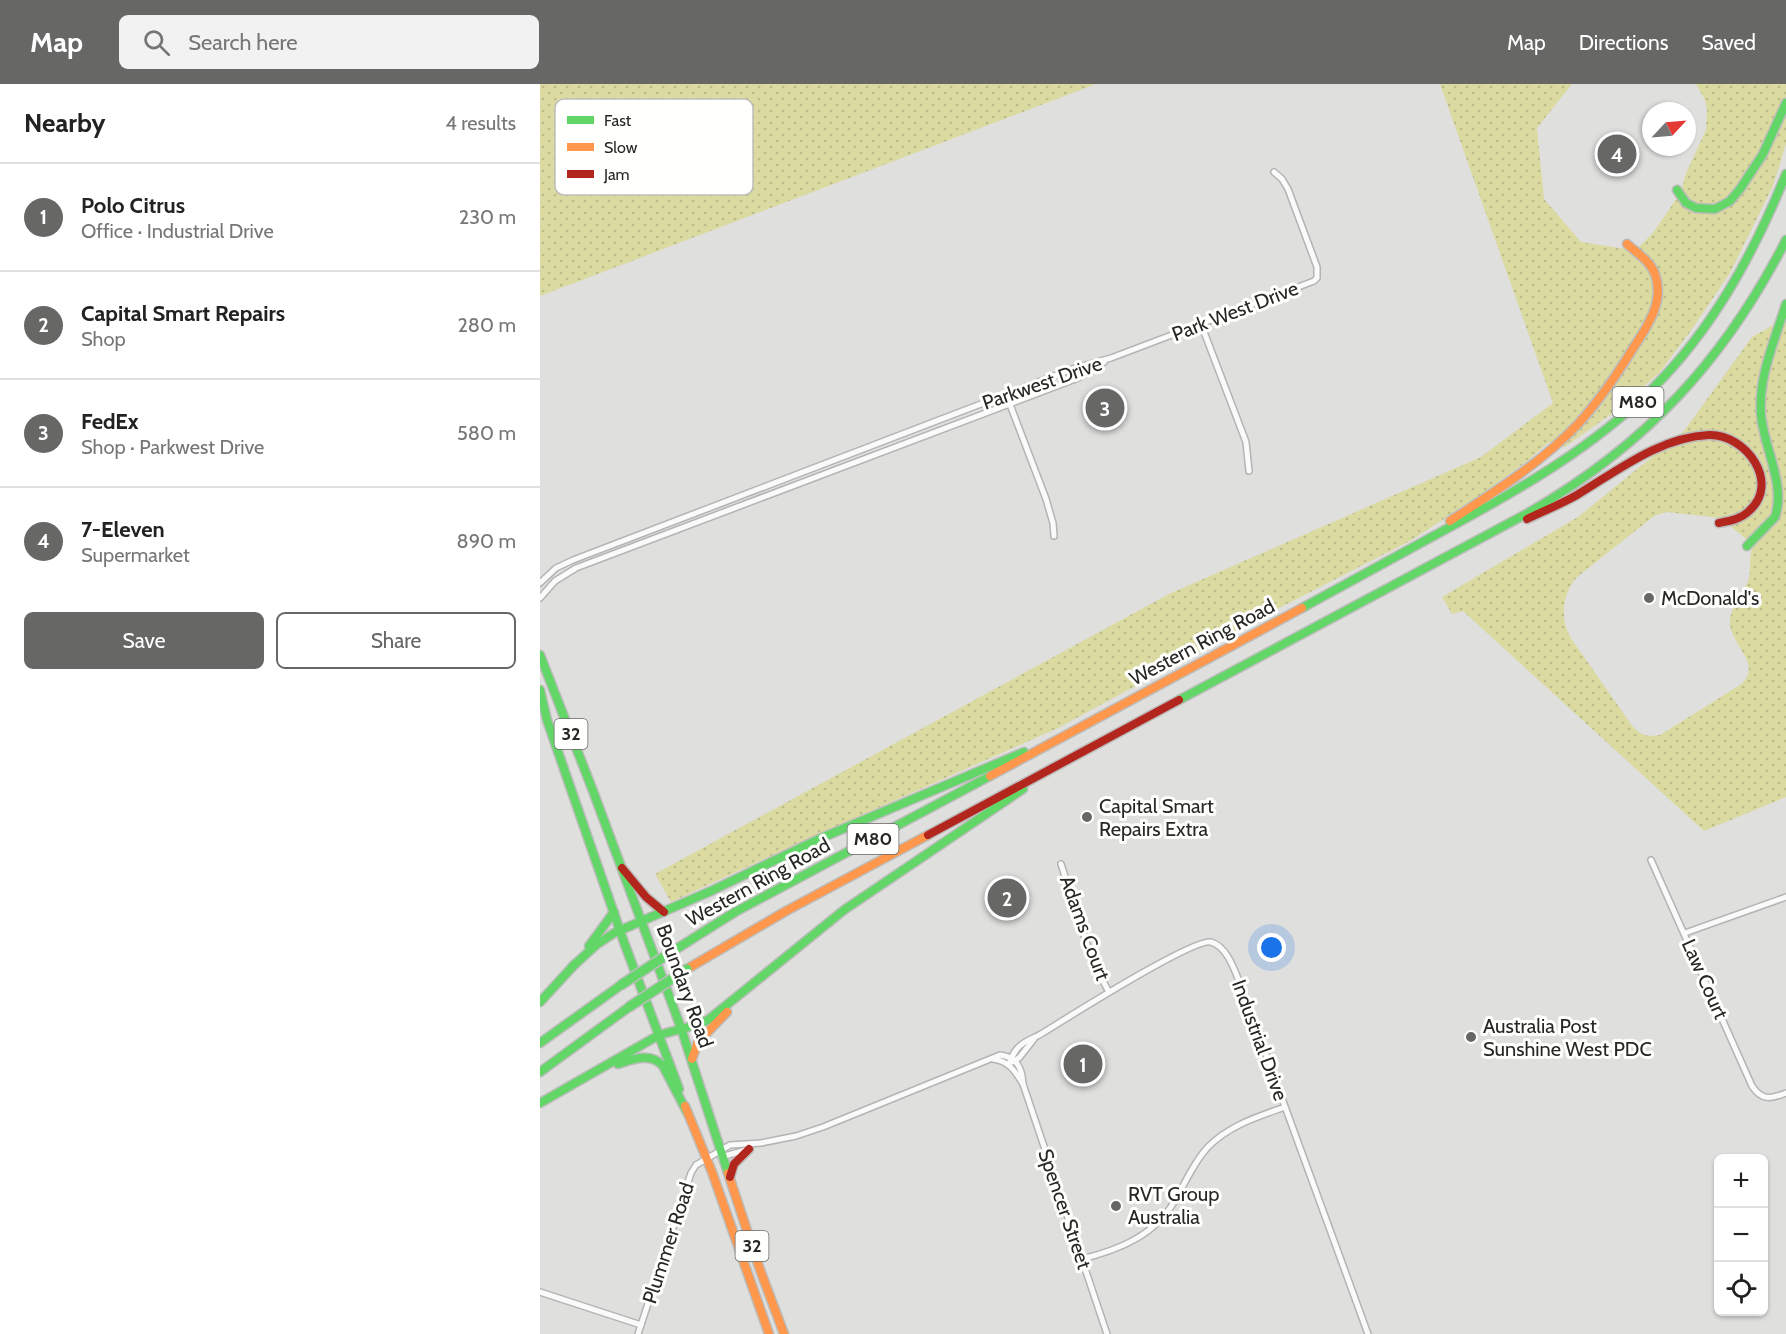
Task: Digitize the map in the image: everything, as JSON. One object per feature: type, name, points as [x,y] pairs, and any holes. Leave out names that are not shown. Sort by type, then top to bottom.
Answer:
[{"type":"main road","points":[[1677,190],[1684,203],[1698,209],[1714,209],[1730,202],[1765,153],[1786,103]]},
{"type":"main road","name":"Western Ring Road","points":[[540,1043],[621,985],[735,912],[1409,550],[1574,455],[1628,412],[1672,368],[1709,323],[1757,244],[1786,174]]},
{"type":"main road","name":"Western Ring Road","points":[[540,1072],[629,1007],[687,969],[786,911],[1392,587],[1519,518],[1577,482],[1645,429],[1702,371],[1734,329],[1764,282],[1786,240]]},
{"type":"main road","points":[[1409,550],[1524,471],[1574,428],[1604,391],[1649,324],[1657,303],[1655,274],[1645,260],[1627,244]]},
{"type":"main road","points":[[1747,546],[1778,512],[1785,493],[1782,471],[1765,436],[1761,419],[1761,404],[1765,372],[1786,304]]},
{"type":"main road","points":[[1392,587],[1572,497],[1646,453],[1700,435],[1714,435],[1735,441],[1753,458],[1762,479],[1758,500],[1751,509],[1733,520],[1719,523]]},
{"type":"main road","name":"Boundary Road","points":[[540,655],[681,1028],[759,1267],[784,1334]]},
{"type":"main road","name":"Boundary Road","points":[[540,690],[547,720],[614,912],[769,1334]]},
{"type":"main road","points":[[540,1002],[601,941],[621,930],[819,839],[1079,729]]},
{"type":"main road","points":[[540,1103],[659,1035],[697,1026],[708,1020],[864,895],[986,817],[1052,769]]},
{"type":"main road","points":[[622,868],[646,899],[664,912]]},
{"type":"main road","points":[[572,968],[614,912]]},
{"type":"main road","points":[[692,1059],[694,1049],[702,1038],[779,963]]},
{"type":"main road","points":[[602,1069],[638,1058],[654,1058],[663,1066],[687,1112]]},
{"type":"main road","points":[[730,1178],[730,1172],[736,1161],[750,1149]]},
{"type":"street","name":"Park West Drive","points":[[1111,358],[1317,278],[1317,267],[1288,189],[1274,172]]},
{"type":"street","points":[[1201,324],[1246,442],[1250,471]]},
{"type":"street","name":"Parkwest Drive","points":[[540,583],[556,568],[567,562],[1006,394],[1076,368],[1111,358]]},
{"type":"street","name":"Parkwest Drive","points":[[540,598],[555,581],[567,573],[1078,378],[1111,358]]},
{"type":"street","points":[[1006,394],[1046,499],[1054,536]]},
{"type":"street","points":[[661,526],[664,535]]},
{"type":"street","name":"Law Court","points":[[1652,860],[1750,1082],[1762,1096],[1773,1098],[1786,1093]]},
{"type":"street","name":"Adams Court","points":[[1061,864],[1093,963],[1109,993]]},
{"type":"street","points":[[1685,933],[1786,897]]},
{"type":"street","name":"Industrial Drive","points":[[1012,1061],[1020,1045],[1190,947],[1205,942],[1213,943],[1222,949],[1231,962],[1241,986],[1368,1334]]},
{"type":"street","points":[[722,1153],[730,1145],[761,1143],[796,1136],[823,1127],[991,1059],[1012,1061]]},
{"type":"street","name":"Spencer Street","points":[[1012,1061],[1023,1084],[1107,1334]]},
{"type":"street","points":[[1082,1259],[1129,1244],[1152,1229],[1173,1204],[1192,1168],[1209,1146],[1236,1125],[1285,1107]]},
{"type":"street","points":[[722,1153],[750,1149],[761,1143]]},
{"type":"street","name":"Plummer Road","points":[[638,1334],[691,1173],[696,1165],[722,1153]]},
{"type":"street","points":[[540,1292],[641,1325]]},
{"type":"shaded area","points":[[540,84],[1096,84],[540,296]]},
{"type":"shaded area","points":[[1440,84],[1572,84],[1537,128],[1544,199],[1581,242],[1626,249],[1640,246],[1653,233],[1681,192],[1686,173],[1694,156],[1696,156],[1706,130],[1705,100],[1696,84],[1786,84],[1786,144],[1773,186],[1730,273],[1659,373],[1617,410],[1565,447],[1549,442],[1481,495],[1410,541],[1283,606],[1058,728],[671,902],[655,874],[1169,594],[1481,457],[1553,403]]},
{"type":"shaded area","points":[[1786,318],[1786,797],[1704,831],[1463,611],[1452,614],[1442,597],[1578,517],[1684,431],[1752,337]],"holes":[[[1666,512],[1721,518],[1753,545],[1749,578],[1733,609],[1730,621],[1731,630],[1748,662],[1747,677],[1740,685],[1660,735],[1645,735],[1633,727],[1570,637],[1564,614],[1568,591],[1577,577],[1654,516]]]},
{"type":"traffic: fast","points":[[1677,190],[1686,203],[1696,208],[1715,209],[1730,201],[1763,154],[1786,103]]},
{"type":"traffic: fast","points":[[1302,608],[1530,481],[1581,448],[1629,410],[1674,366],[1713,315],[1746,261],[1786,174]]},
{"type":"traffic: fast","points":[[1179,700],[1528,513],[1609,459],[1645,429],[1708,362],[1762,284],[1786,240]]},
{"type":"traffic: fast","points":[[1747,546],[1775,517],[1778,505],[1776,479],[1763,428],[1761,401],[1768,358],[1786,304]]},
{"type":"traffic: fast","points":[[540,655],[681,1028],[728,1173]]},
{"type":"traffic: fast","points":[[540,690],[547,720],[625,945],[679,1089]]},
{"type":"traffic: fast","points":[[572,967],[596,945],[614,933],[711,891],[819,839],[1024,752]]},
{"type":"traffic: fast","points":[[670,953],[735,912],[990,776]]},
{"type":"traffic: fast","points":[[540,1103],[659,1035],[708,1020],[844,910],[1023,789]]},
{"type":"traffic: fast","points":[[589,946],[614,912]]},
{"type":"traffic: fast","points":[[621,985],[670,953]]},
{"type":"traffic: fast","points":[[540,1002],[575,964]]},
{"type":"traffic: fast","points":[[629,1007],[687,969]]},
{"type":"traffic: fast","points":[[540,1043],[621,985]]},
{"type":"traffic: fast","points":[[540,1072],[629,1007]]},
{"type":"traffic: fast","points":[[618,1064],[642,1058],[658,1062],[663,1066],[687,1112]]},
{"type":"traffic: slow","points":[[1450,521],[1549,452],[1578,424],[1626,360],[1649,323],[1658,294],[1653,269],[1627,244]]},
{"type":"traffic: slow","points":[[990,776],[1302,608]]},
{"type":"traffic: slow","points":[[687,969],[786,911],[928,835]]},
{"type":"traffic: slow","points":[[692,1059],[698,1042],[727,1012]]},
{"type":"traffic: slow","points":[[685,1106],[712,1172],[769,1334]]},
{"type":"traffic: slow","points":[[728,1173],[784,1334]]},
{"type":"traffic: jam","points":[[1527,519],[1577,495],[1623,466],[1656,449],[1691,437],[1709,435],[1723,437],[1746,451],[1755,462],[1760,474],[1761,487],[1758,500],[1749,511],[1739,518],[1719,523]]},
{"type":"traffic: jam","points":[[928,835],[1179,700]]},
{"type":"traffic: jam","points":[[622,868],[646,897],[664,912]]},
{"type":"traffic: jam","points":[[730,1177],[734,1164],[749,1149]]},
{"type":"place","name":"7-Eleven","points":[[1617,154]]},
{"type":"place","name":"FedEx","points":[[1105,408]]},
{"type":"place","name":"McDonald's","points":[[1649,598]]},
{"type":"place","name":"Capital Smart Repairs Extra","points":[[1087,817]]},
{"type":"place","name":"Capital Smart Repairs","points":[[1007,898]]},
{"type":"place","name":"Australia Post Sunshine West PDC","points":[[1471,1037]]},
{"type":"place","name":"Polo Citrus","points":[[1083,1064]]},
{"type":"place","name":"RVT Group Australia","points":[[1116,1206]]}]
